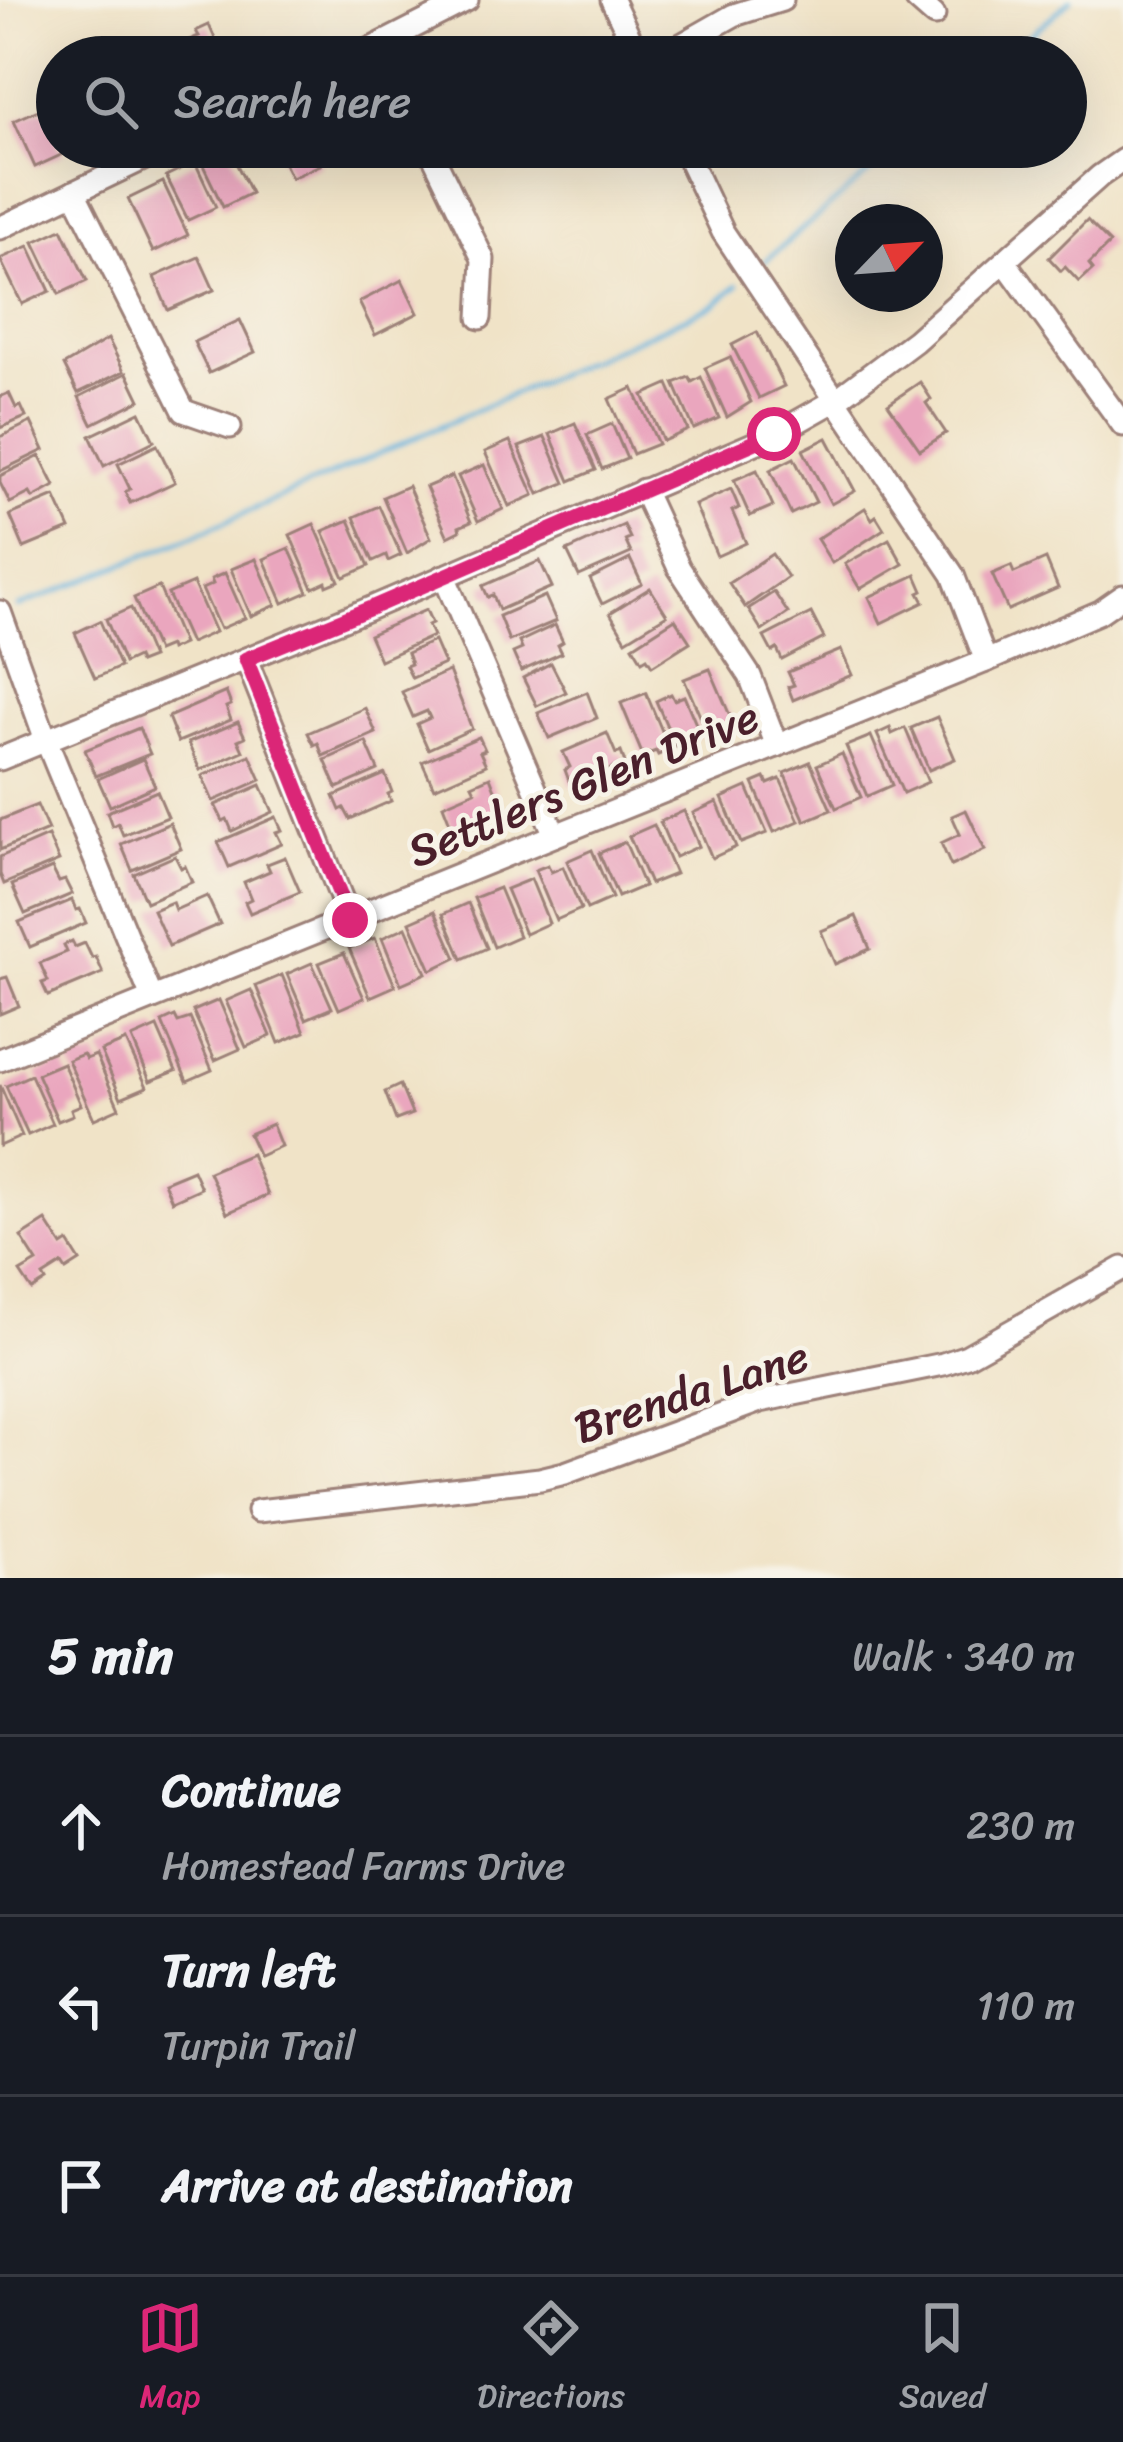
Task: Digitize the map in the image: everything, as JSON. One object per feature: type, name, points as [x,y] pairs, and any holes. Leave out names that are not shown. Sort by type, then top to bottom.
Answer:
[{"type":"street","points":[[408,36],[467,0]]},
{"type":"street","points":[[612,0],[629,36]]},
{"type":"street","points":[[697,36],[734,15],[782,0]]},
{"type":"street","points":[[0,759],[774,434],[836,400],[915,341],[1123,160]]},
{"type":"street","points":[[0,228],[124,168]]},
{"type":"street","points":[[440,168],[484,260],[480,318]]},
{"type":"street","points":[[692,168],[723,232],[953,575],[986,661]]},
{"type":"street","points":[[74,192],[184,411],[230,427]]},
{"type":"street","points":[[1005,262],[1123,425]]},
{"type":"street","points":[[643,490],[679,568],[750,676],[777,746]]},
{"type":"street","points":[[444,576],[556,835]]},
{"type":"street","name":"Settlers Glen Drive","points":[[0,1060],[986,661],[1100,612],[1123,596]]},
{"type":"street","points":[[0,612],[46,740],[152,998]]},
{"type":"street","points":[[246,659],[350,920]]},
{"type":"street","name":"Brenda Lane","points":[[259,1511],[514,1484],[565,1473],[760,1401],[967,1356],[1123,1268]]},
{"type":"building","points":[[209,25],[214,36],[199,36],[196,31]]},
{"type":"building","points":[[36,111],[36,167],[35,167],[14,121]]},
{"type":"building","points":[[183,168],[198,168],[216,207],[188,220],[166,176]]},
{"type":"building","points":[[204,168],[238,168],[251,193],[223,207]]},
{"type":"building","points":[[286,168],[313,168],[291,178]]},
{"type":"building","points":[[163,182],[188,235],[153,252],[128,199]]},
{"type":"building","points":[[1087,220],[1110,243],[1079,282],[1049,258]]},
{"type":"building","points":[[62,229],[87,281],[59,294],[34,242]]},
{"type":"building","points":[[29,246],[50,291],[22,304],[0,259]]},
{"type":"building","points":[[199,257],[214,290],[168,310],[154,277]]},
{"type":"building","points":[[402,280],[418,313],[375,335],[359,302]]},
{"type":"building","points":[[240,320],[255,352],[209,373],[194,342]]},
{"type":"building","points":[[757,332],[784,386],[759,398],[732,345]]},
{"type":"building","points":[[108,339],[124,371],[78,393],[64,365]]},
{"type":"building","points":[[730,357],[751,402],[727,417],[705,368]]},
{"type":"building","points":[[127,373],[140,400],[92,424],[79,397]]},
{"type":"building","points":[[689,377],[692,382],[701,377],[719,418],[694,429],[674,383]]},
{"type":"building","points":[[920,382],[931,399],[926,403],[946,433],[920,450],[888,404]]},
{"type":"building","points":[[668,384],[688,430],[663,441],[643,395]]},
{"type":"building","points":[[633,388],[658,444],[633,454],[609,399]]},
{"type":"building","points":[[9,393],[26,417],[0,428],[0,397]]},
{"type":"building","points":[[140,412],[154,441],[104,466],[90,436]]},
{"type":"building","points":[[31,422],[44,450],[0,471],[0,437]]},
{"type":"building","points":[[575,423],[596,470],[570,481],[550,434]]},
{"type":"building","points":[[612,424],[627,459],[602,469],[587,435]]},
{"type":"building","points":[[545,437],[565,483],[539,494],[519,447]]},
{"type":"building","points":[[827,438],[855,491],[831,504],[803,450]]},
{"type":"building","points":[[510,441],[534,495],[509,506],[485,452]]},
{"type":"building","points":[[157,445],[175,482],[130,503],[125,492],[130,489],[118,464]]},
{"type":"building","points":[[40,456],[55,486],[10,503],[0,476]]},
{"type":"building","points":[[794,458],[816,502],[791,514],[770,470]]},
{"type":"building","points":[[484,465],[503,509],[478,521],[458,476]]},
{"type":"building","points":[[757,470],[773,506],[750,516],[734,480]]},
{"type":"building","points":[[452,476],[471,522],[448,537],[426,487]]},
{"type":"building","points":[[408,486],[431,538],[407,553],[383,497]]},
{"type":"building","points":[[731,489],[739,508],[732,511],[746,543],[717,556],[695,505]]},
{"type":"building","points":[[55,496],[70,529],[24,548],[10,515]]},
{"type":"building","points":[[379,506],[401,555],[388,561],[386,555],[373,561],[354,517]]},
{"type":"building","points":[[865,508],[884,529],[832,563],[817,539]]},
{"type":"building","points":[[349,520],[369,566],[344,577],[323,531]]},
{"type":"building","points":[[314,524],[339,581],[313,588],[290,535]]},
{"type":"building","points":[[624,525],[631,553],[579,576],[567,551]]},
{"type":"building","points":[[889,539],[903,564],[860,589],[845,564]]},
{"type":"building","points":[[289,548],[308,592],[283,603],[264,559]]},
{"type":"building","points":[[772,554],[788,577],[745,607],[729,583]]},
{"type":"building","points":[[256,559],[276,605],[251,616],[231,569]]},
{"type":"building","points":[[630,559],[642,584],[602,604],[590,579]]},
{"type":"building","points":[[1046,559],[1058,588],[1008,610],[992,574],[1011,566],[1014,573]]},
{"type":"building","points":[[540,561],[552,587],[499,610],[483,586]]},
{"type":"building","points":[[225,573],[245,618],[220,629],[202,589]]},
{"type":"building","points":[[916,575],[924,602],[881,623],[869,597]]},
{"type":"building","points":[[193,583],[215,632],[190,643],[168,594]]},
{"type":"building","points":[[159,587],[183,644],[157,651],[134,598]]},
{"type":"building","points":[[650,588],[667,615],[626,640],[610,613]]},
{"type":"building","points":[[774,592],[788,613],[762,631],[748,609]]},
{"type":"building","points":[[545,596],[556,621],[509,641],[499,616]]},
{"type":"building","points":[[131,608],[152,658],[139,663],[137,657],[124,663],[106,619]]},
{"type":"building","points":[[426,610],[433,636],[380,660],[369,635]]},
{"type":"building","points":[[811,613],[824,638],[782,660],[764,637]]},
{"type":"building","points":[[675,619],[690,642],[652,666],[647,658],[642,661],[633,646]]},
{"type":"building","points":[[100,621],[120,667],[95,678],[75,633]]},
{"type":"building","points":[[555,625],[563,642],[558,645],[562,653],[521,671],[513,653],[522,649],[519,642]]},
{"type":"building","points":[[434,641],[444,664],[412,678],[407,653]]},
{"type":"building","points":[[841,650],[852,675],[793,700],[788,687],[794,685],[788,672]]},
{"type":"building","points":[[551,663],[566,692],[537,706],[523,678]]},
{"type":"building","points":[[710,669],[734,725],[707,732],[684,679]]},
{"type":"building","points":[[449,671],[472,729],[428,749],[417,724],[430,718],[427,711],[413,717],[402,692]]},
{"type":"building","points":[[226,692],[231,720],[178,742],[168,717]]},
{"type":"building","points":[[587,692],[597,718],[549,738],[538,713]]},
{"type":"building","points":[[646,693],[670,750],[658,755],[656,751],[643,756],[621,703]]},
{"type":"building","points":[[671,694],[674,700],[684,696],[701,736],[676,747],[656,701]]},
{"type":"building","points":[[365,708],[376,733],[323,756],[308,733]]},
{"type":"building","points":[[937,717],[955,759],[929,770],[911,728]]},
{"type":"building","points":[[238,722],[245,737],[238,740],[243,751],[200,770],[188,743]]},
{"type":"building","points":[[139,728],[150,754],[96,776],[85,750]]},
{"type":"building","points":[[890,728],[892,734],[905,728],[928,782],[903,793],[877,734]]},
{"type":"building","points":[[607,733],[625,763],[571,786],[563,752]]},
{"type":"building","points":[[871,736],[892,785],[867,796],[846,746]]},
{"type":"building","points":[[479,737],[486,765],[434,788],[422,762]]},
{"type":"building","points":[[366,742],[378,770],[337,788],[325,760]]},
{"type":"building","points":[[842,754],[861,797],[836,808],[817,765]]},
{"type":"building","points":[[250,755],[261,780],[213,801],[202,776]]},
{"type":"building","points":[[143,759],[155,786],[110,806],[98,779]]},
{"type":"building","points":[[810,762],[831,810],[805,821],[784,773]]},
{"type":"building","points":[[385,774],[391,801],[350,819],[344,808],[340,810],[334,796]]},
{"type":"building","points":[[490,777],[504,813],[454,833],[443,805],[475,791],[472,785]]},
{"type":"building","points":[[765,778],[768,784],[780,779],[799,821],[774,832],[753,783]]},
{"type":"building","points":[[261,785],[273,812],[232,831],[215,805]]},
{"type":"building","points":[[747,787],[767,833],[741,843],[722,798]]},
{"type":"building","points":[[157,791],[168,817],[123,835],[118,823],[112,826],[107,812]]},
{"type":"building","points":[[717,802],[736,847],[712,858],[693,813]]},
{"type":"building","points":[[37,805],[48,830],[0,850],[0,820]]},
{"type":"building","points":[[966,810],[985,850],[951,866],[941,843],[960,834],[952,816]]},
{"type":"building","points":[[684,811],[699,846],[675,857],[660,822]]},
{"type":"building","points":[[276,817],[282,844],[229,867],[218,842]]},
{"type":"building","points":[[170,823],[181,849],[132,870],[121,844]]},
{"type":"building","points":[[654,825],[675,874],[650,884],[629,836]]},
{"type":"building","points":[[48,836],[59,861],[4,884],[0,857]]},
{"type":"building","points":[[625,842],[644,886],[618,897],[599,853]]},
{"type":"building","points":[[592,850],[612,898],[587,909],[567,861]]},
{"type":"building","points":[[175,856],[192,882],[146,902],[134,874]]},
{"type":"building","points":[[285,857],[300,892],[250,913],[245,902],[251,899],[244,882],[270,871],[267,864]]},
{"type":"building","points":[[548,865],[551,872],[563,867],[581,909],[556,920],[535,870]]},
{"type":"building","points":[[52,868],[72,894],[25,914],[12,885]]},
{"type":"building","points":[[531,879],[549,923],[525,934],[506,889]]},
{"type":"building","points":[[499,888],[519,936],[494,947],[474,898]]},
{"type":"building","points":[[207,896],[220,924],[169,946],[153,910],[172,902],[175,910]]},
{"type":"building","points":[[72,900],[86,923],[30,947],[19,922]]},
{"type":"building","points":[[468,903],[487,948],[462,959],[443,914]]},
{"type":"building","points":[[435,911],[456,958],[431,970],[410,922]]},
{"type":"building","points":[[856,916],[870,949],[835,964],[821,931]]},
{"type":"building","points":[[406,927],[426,973],[401,984],[382,938]]},
{"type":"building","points":[[375,938],[395,986],[370,997],[349,948]]},
{"type":"building","points":[[72,941],[75,947],[85,943],[103,973],[48,996],[40,963],[67,952],[64,945]]},
{"type":"building","points":[[344,953],[364,998],[339,1009],[319,963]]},
{"type":"building","points":[[312,963],[332,1008],[306,1019],[287,974]]},
{"type":"building","points":[[282,975],[305,1032],[279,1043],[256,986]]},
{"type":"building","points":[[7,977],[19,1006],[0,1014],[0,979]]},
{"type":"building","points":[[251,990],[271,1036],[246,1047],[226,1001]]},
{"type":"building","points":[[219,1000],[240,1049],[215,1060],[193,1011]]},
{"type":"building","points":[[175,1016],[178,1022],[190,1018],[212,1070],[187,1081],[162,1022]]},
{"type":"building","points":[[157,1027],[176,1071],[150,1081],[132,1038]]},
{"type":"building","points":[[126,1041],[147,1087],[121,1098],[101,1051]]},
{"type":"building","points":[[83,1054],[86,1059],[96,1055],[119,1108],[94,1119],[68,1060]]},
{"type":"building","points":[[63,1063],[81,1105],[71,1109],[73,1115],[58,1121],[37,1074]]},
{"type":"building","points":[[31,1075],[53,1124],[28,1135],[6,1086]]},
{"type":"building","points":[[0,1085],[22,1136],[0,1146]]},
{"type":"building","points":[[400,1085],[412,1114],[396,1120],[385,1092]]},
{"type":"building","points":[[272,1124],[281,1146],[259,1156],[249,1134]]},
{"type":"building","points":[[251,1154],[268,1195],[227,1213],[209,1172]]},
{"type":"building","points":[[193,1170],[201,1188],[172,1201],[164,1182]]},
{"type":"building","points":[[46,1221],[62,1246],[68,1242],[80,1261],[66,1270],[62,1264],[32,1290],[20,1272],[37,1262],[21,1237]]},
{"type":"waterway","points":[[1029,36],[1071,0]]},
{"type":"waterway","points":[[765,261],[874,168]]},
{"type":"waterway","points":[[18,607],[207,530],[714,305],[738,285]]},
{"type":"route","points":[[350,920],[246,659],[774,434]]}]
